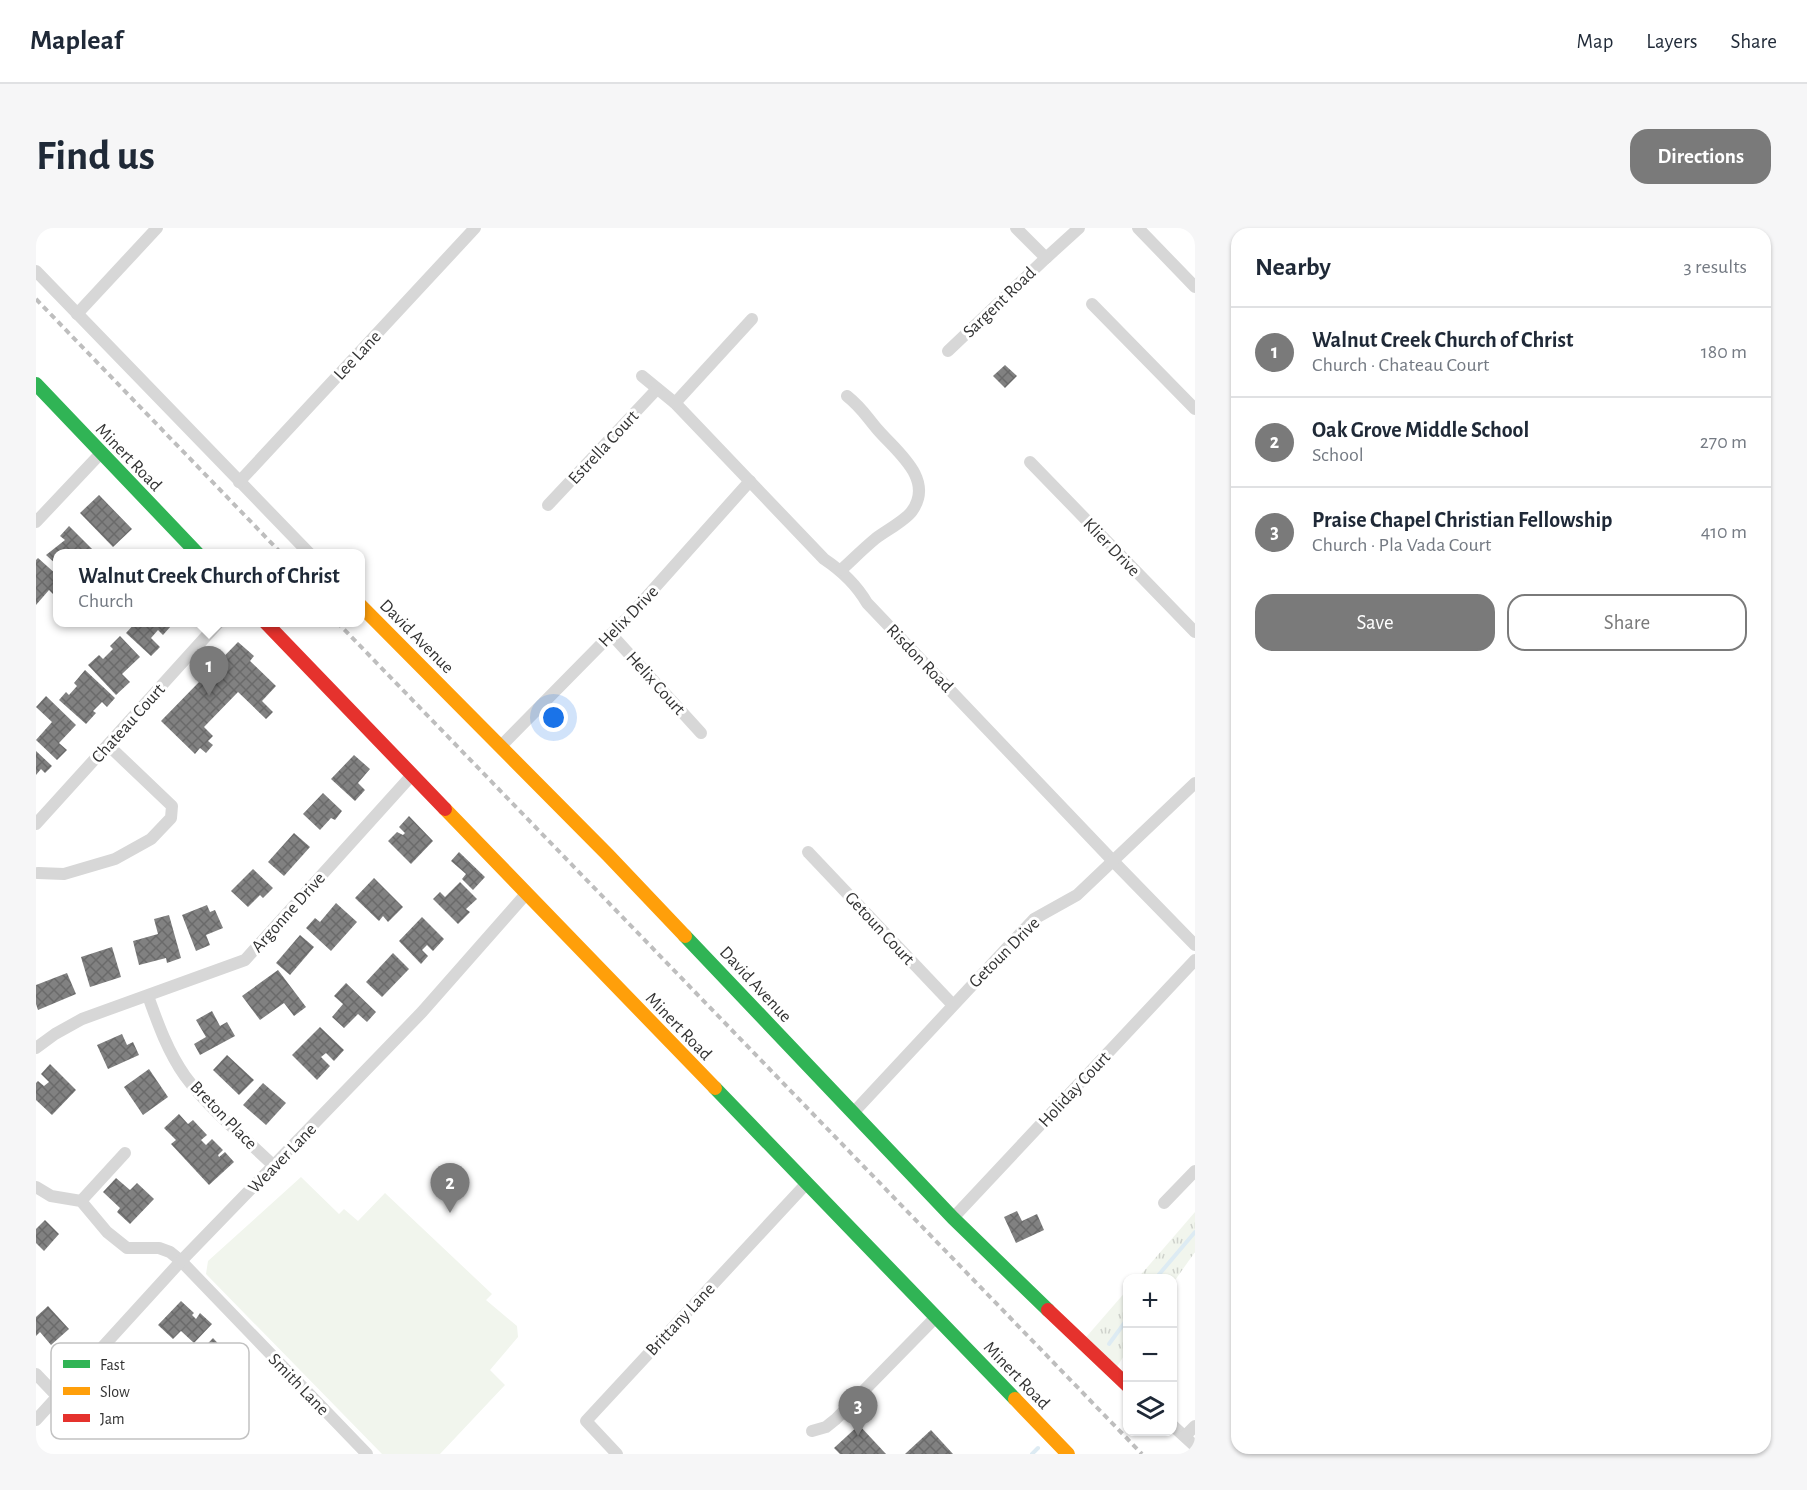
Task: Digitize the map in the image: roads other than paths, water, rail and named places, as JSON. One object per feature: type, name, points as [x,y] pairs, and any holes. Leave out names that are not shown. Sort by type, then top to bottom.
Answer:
[{"type":"street","points":[[77,314],[157,228]]},
{"type":"street","name":"Lee Lane","points":[[239,482],[475,228]]},
{"type":"street","name":"Sargent Road","points":[[948,351],[1046,258],[1017,228]]},
{"type":"street","points":[[1046,258],[1079,228]]},
{"type":"street","points":[[1138,228],[1195,286]]},
{"type":"street","points":[[36,271],[305,549]]},
{"type":"street","points":[[1092,304],[1194,406]]},
{"type":"street","points":[[675,403],[752,319]]},
{"type":"street","name":"Risdon Road","points":[[642,376],[675,403],[824,559],[841,570],[861,592],[867,603],[1195,945]]},
{"type":"street","name":"Minert Road","points":[[36,384],[193,549]]},
{"type":"street","name":"Estrella Court","points":[[548,505],[657,389]]},
{"type":"street","points":[[841,570],[874,540],[912,512],[919,485],[909,462],[878,430],[862,408],[847,396]]},
{"type":"street","points":[[36,522],[101,453]]},
{"type":"street","name":"Klier Drive","points":[[1030,462],[1195,632]]},
{"type":"street","name":"Helix Drive","points":[[501,746],[633,612],[750,481]]},
{"type":"street","name":"David Avenue","points":[[365,609],[631,880],[954,1218],[1124,1382]]},
{"type":"street","name":"Chateau Court","points":[[36,824],[214,627]]},
{"type":"street","name":"Minert Road","points":[[270,627],[1068,1454]]},
{"type":"street","name":"Helix Court","points":[[611,634],[700,733]]},
{"type":"street","points":[[38,873],[64,874],[115,859],[151,839],[171,818],[172,806],[108,745]]},
{"type":"street","name":"Argonne Drive","points":[[36,1048],[54,1034],[82,1019],[245,960],[412,775]]},
{"type":"street","name":"Getoun Drive","points":[[853,1113],[952,1004],[1034,919],[1077,895],[1195,783]]},
{"type":"street","name":"Getoun Court","points":[[808,852],[952,1004]]},
{"type":"street","name":"Weaver Lane","points":[[106,1343],[181,1261],[422,1012],[526,894]]},
{"type":"street","name":"Holiday Court","points":[[954,1218],[1195,960]]},
{"type":"street","name":"Breton Place","points":[[148,996],[168,1047],[185,1076],[209,1104],[274,1166]]},
{"type":"street","points":[[36,1187],[51,1196],[81,1200],[125,1153]]},
{"type":"street","points":[[1164,1203],[1195,1171]]},
{"type":"street","name":"Brittany Lane","points":[[617,1454],[586,1421],[806,1184]]},
{"type":"street","name":"Smith Lane","points":[[81,1200],[107,1232],[127,1248],[159,1248],[170,1252],[181,1261],[367,1454]]},
{"type":"street","points":[[812,1431],[826,1427],[836,1419],[936,1317]]},
{"type":"street","points":[[36,1374],[51,1390]]},
{"type":"street","name":"Weaver Lane","points":[[36,1420],[51,1403]]},
{"type":"street","points":[[1185,1436],[1195,1426]]},
{"type":"street","points":[[1177,1429],[1195,1446]]},
{"type":"waterway","points":[[1159,1274],[1195,1232]]},
{"type":"waterway","points":[[1109,1344],[1123,1325]]},
{"type":"waterway","points":[[1032,1454],[1038,1448]]},
{"type":"railway","points":[[36,299],[277,549]]},
{"type":"railway","points":[[342,627],[1142,1454]]},
{"type":"place","name":"Walnut Creek Church of Christ","points":[[209,696]]},
{"type":"place","name":"Oak Grove Middle School","points":[[450,1213]]},
{"type":"place","name":"Praise Chapel Christian Fellowship","points":[[858,1436]]}]
